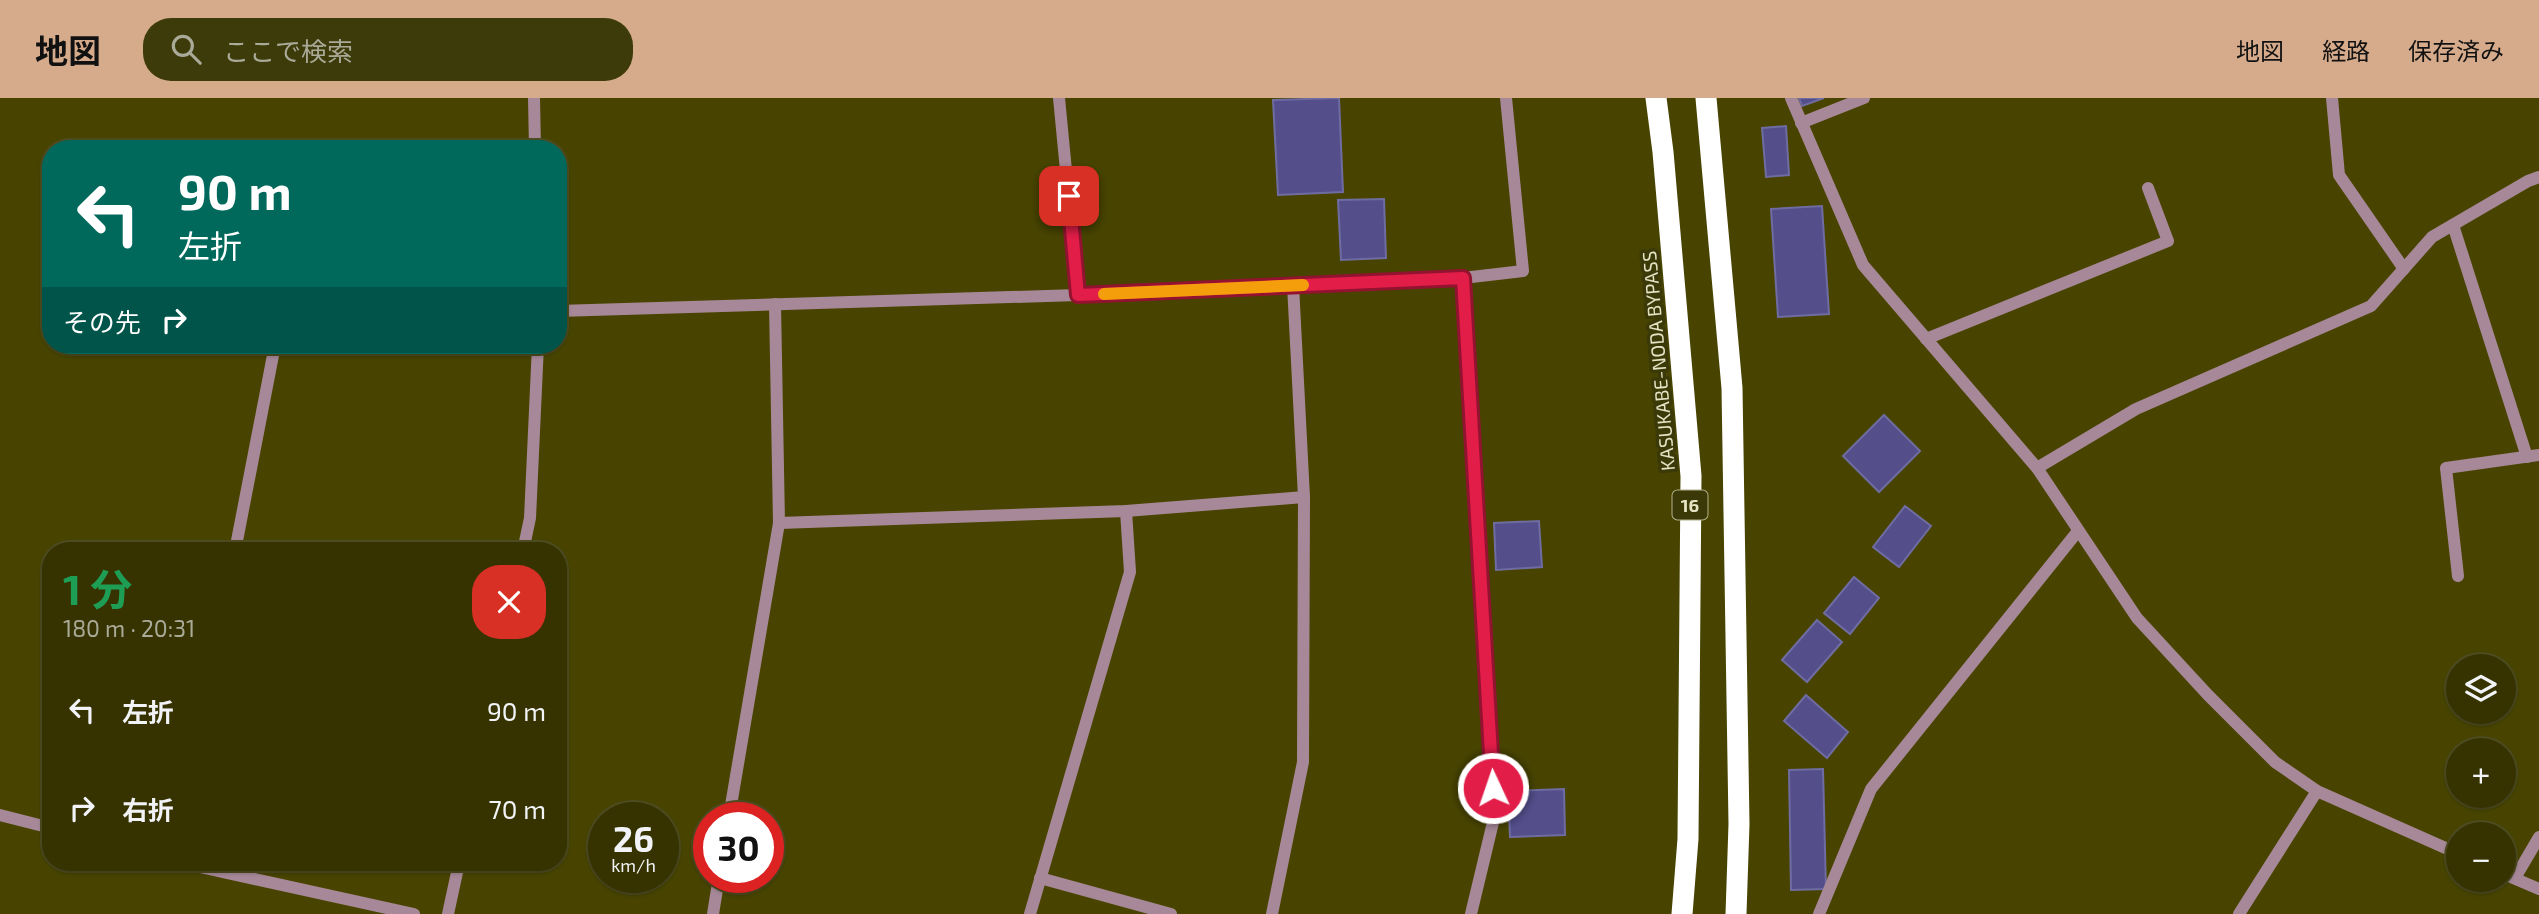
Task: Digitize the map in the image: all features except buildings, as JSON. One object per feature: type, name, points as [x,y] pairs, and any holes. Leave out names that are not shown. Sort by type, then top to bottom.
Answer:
[{"type":"highway","name":"KASUKABE-NODA BYPASS","points":[[1656,98],[1691,476],[1688,839],[1682,914]]},
{"type":"highway","name":"16","points":[[1706,98],[1732,388],[1739,824],[1736,914]]},
{"type":"street","points":[[534,98],[535,140]]},
{"type":"street","points":[[1059,98],[1078,295]]},
{"type":"street","points":[[567,311],[1078,295],[1463,278],[1523,271],[1506,98]]},
{"type":"street","points":[[1791,98],[1863,265],[2037,468],[2137,618],[2275,762],[2317,791],[2446,848]]},
{"type":"street","points":[[1801,122],[1864,98]]},
{"type":"street","points":[[2332,98],[2339,175],[2404,269]]},
{"type":"street","points":[[2037,468],[2136,409],[2371,306],[2432,237],[2539,177]]},
{"type":"street","points":[[1926,339],[2168,241],[2148,188]]},
{"type":"street","points":[[2453,225],[2533,456],[2446,468],[2458,576]]},
{"type":"street","points":[[1463,278],[1495,814],[1471,914]]},
{"type":"street","points":[[1272,914],[1303,762],[1304,497],[1293,285]]},
{"type":"street","points":[[732,802],[779,523],[775,304]]},
{"type":"street","points":[[236,542],[273,354]]},
{"type":"street","points":[[525,542],[530,518],[538,354]]},
{"type":"street","points":[[779,523],[1126,511],[1304,497]]},
{"type":"street","points":[[1030,914],[1130,572],[1126,511]]},
{"type":"street","points":[[1819,914],[1871,789],[2078,531]]},
{"type":"street","points":[[2239,914],[2317,791]]},
{"type":"street","points":[[0,815],[42,826]]},
{"type":"street","points":[[2516,867],[2539,837]]},
{"type":"street","points":[[218,871],[414,914]]},
{"type":"street","points":[[448,914],[458,871]]},
{"type":"street","points":[[1040,878],[1171,914]]},
{"type":"street","points":[[2516,879],[2539,889]]},
{"type":"street","points":[[713,914],[716,893]]},
{"type":"slow traffic","points":[[1104,294],[1303,285]]},
{"type":"route","points":[[1069,196],[1078,295],[1463,278],[1493,788]]}]
